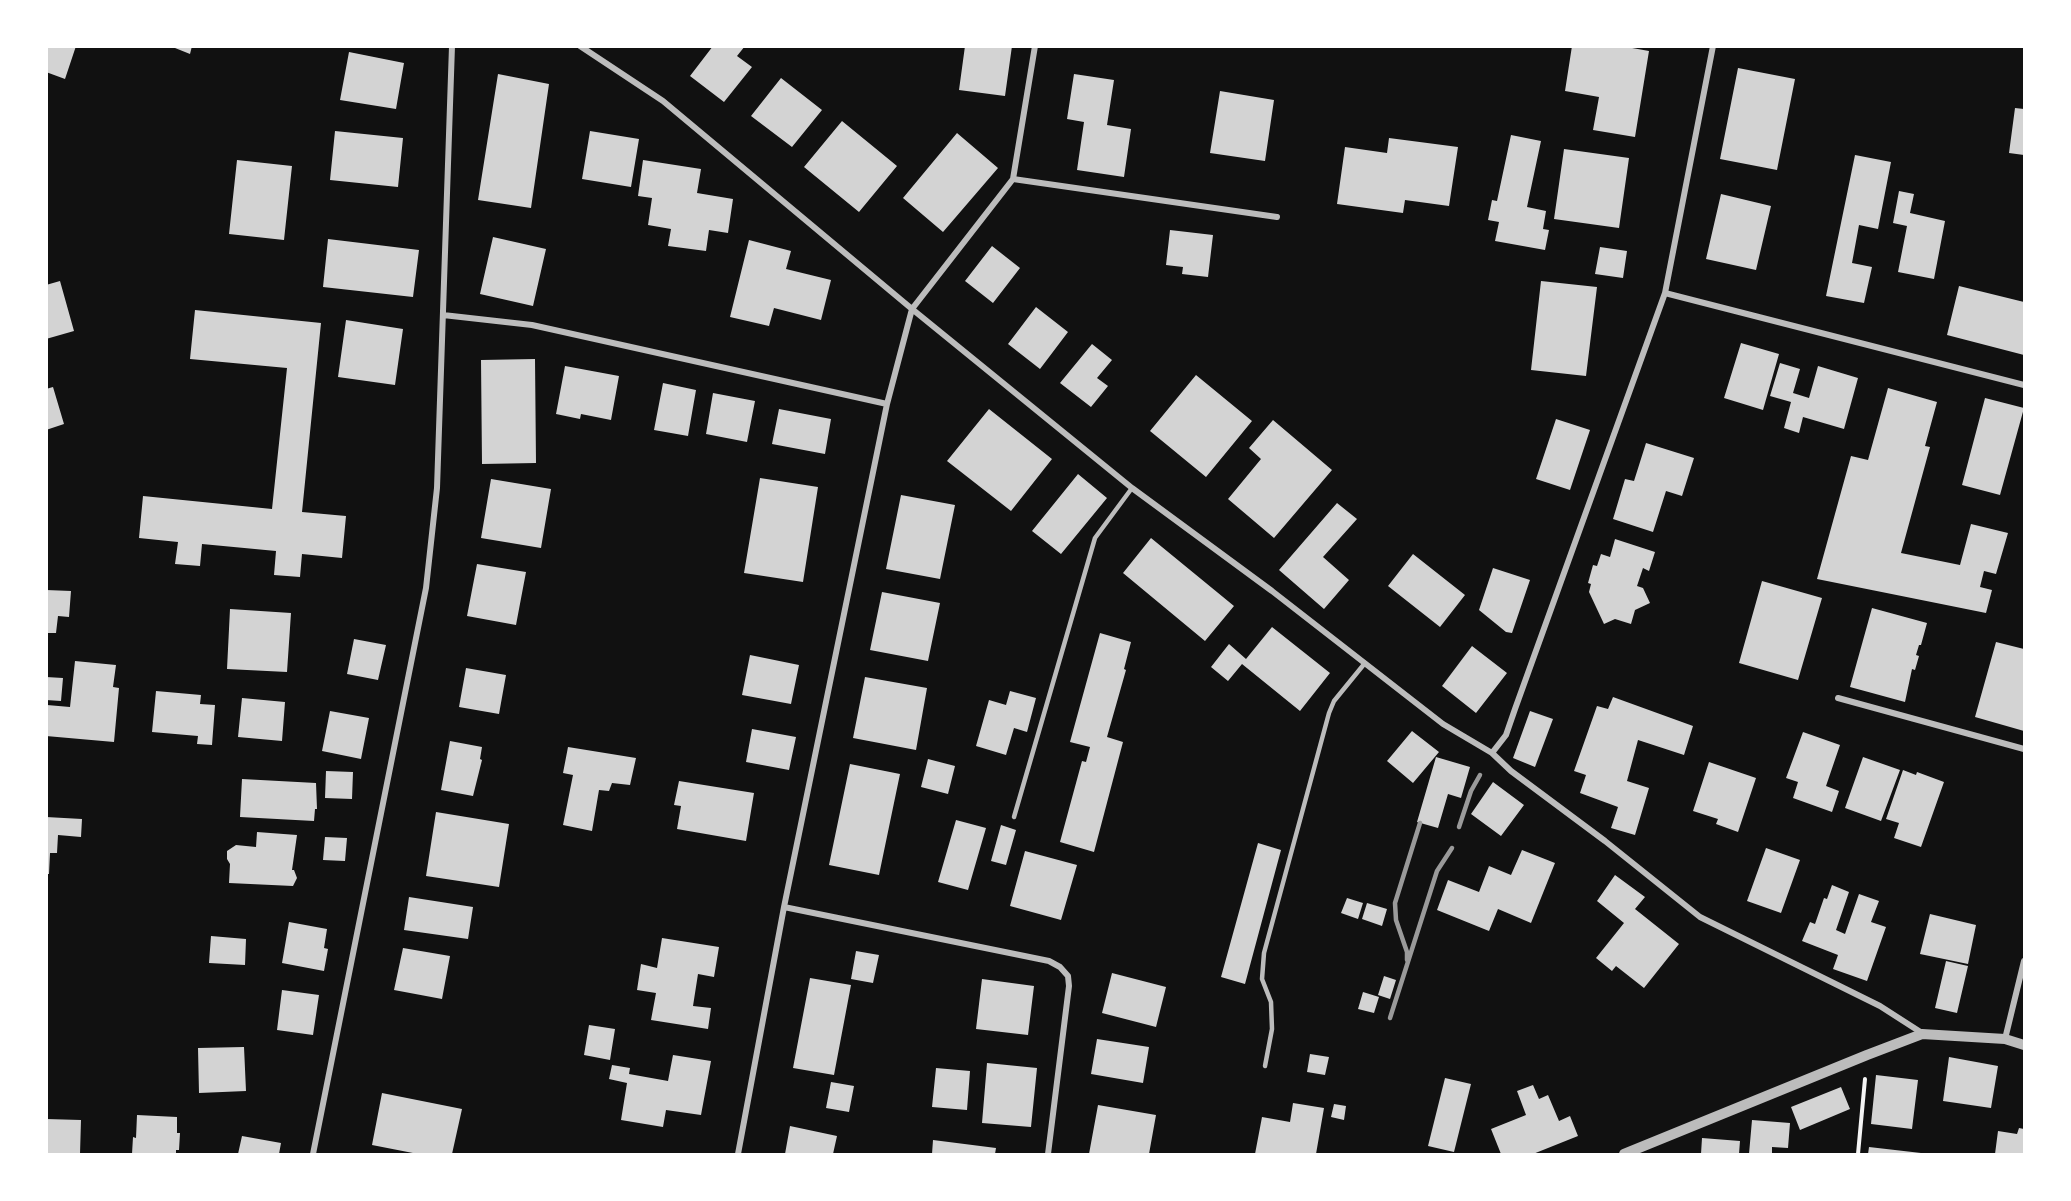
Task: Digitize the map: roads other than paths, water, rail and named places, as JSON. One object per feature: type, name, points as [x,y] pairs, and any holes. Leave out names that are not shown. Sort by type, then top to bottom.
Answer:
[{"type":"street","points":[[313,1155],[426,588],[437,488],[452,46]]},
{"type":"street","points":[[580,46],[663,101],[912,309],[1132,488],[1272,591],[1443,724],[1492,753],[1510,771],[1605,841],[1700,917],[1880,1006],[1922,1034]]},
{"type":"street","points":[[738,1155],[783,907],[887,404],[912,309],[1013,178],[1035,46]]},
{"type":"street","points":[[1492,753],[1506,735],[1665,293],[1713,46]]},
{"type":"street","points":[[1013,178],[1277,217]]},
{"type":"street","points":[[1665,293],[2025,385]]},
{"type":"street","points":[[442,315],[532,325],[887,404]]},
{"type":"street","points":[[1838,698],[2025,749]]},
{"type":"street","points":[[783,907],[1049,961],[1060,967],[1068,976],[1070,986],[1048,1155]]},
{"type":"street","points":[[2005,1039],[2025,961]]},
{"type":"street","points":[[1624,1155],[1867,1054],[1922,1034],[2005,1039],[2025,1045]]},
{"type":"lane","points":[[1014,817],[1095,538],[1132,488]]},
{"type":"lane","points":[[1265,1066],[1272,1029],[1270,1002],[1262,979],[1264,952],[1329,713],[1334,701],[1365,663]]},
{"type":"railway","points":[[1459,827],[1471,791],[1480,775]]},
{"type":"railway","points":[[1407,960],[1407,952],[1396,920],[1395,903],[1420,823]]},
{"type":"railway","points":[[1390,1018],[1437,871],[1452,848]]}]
